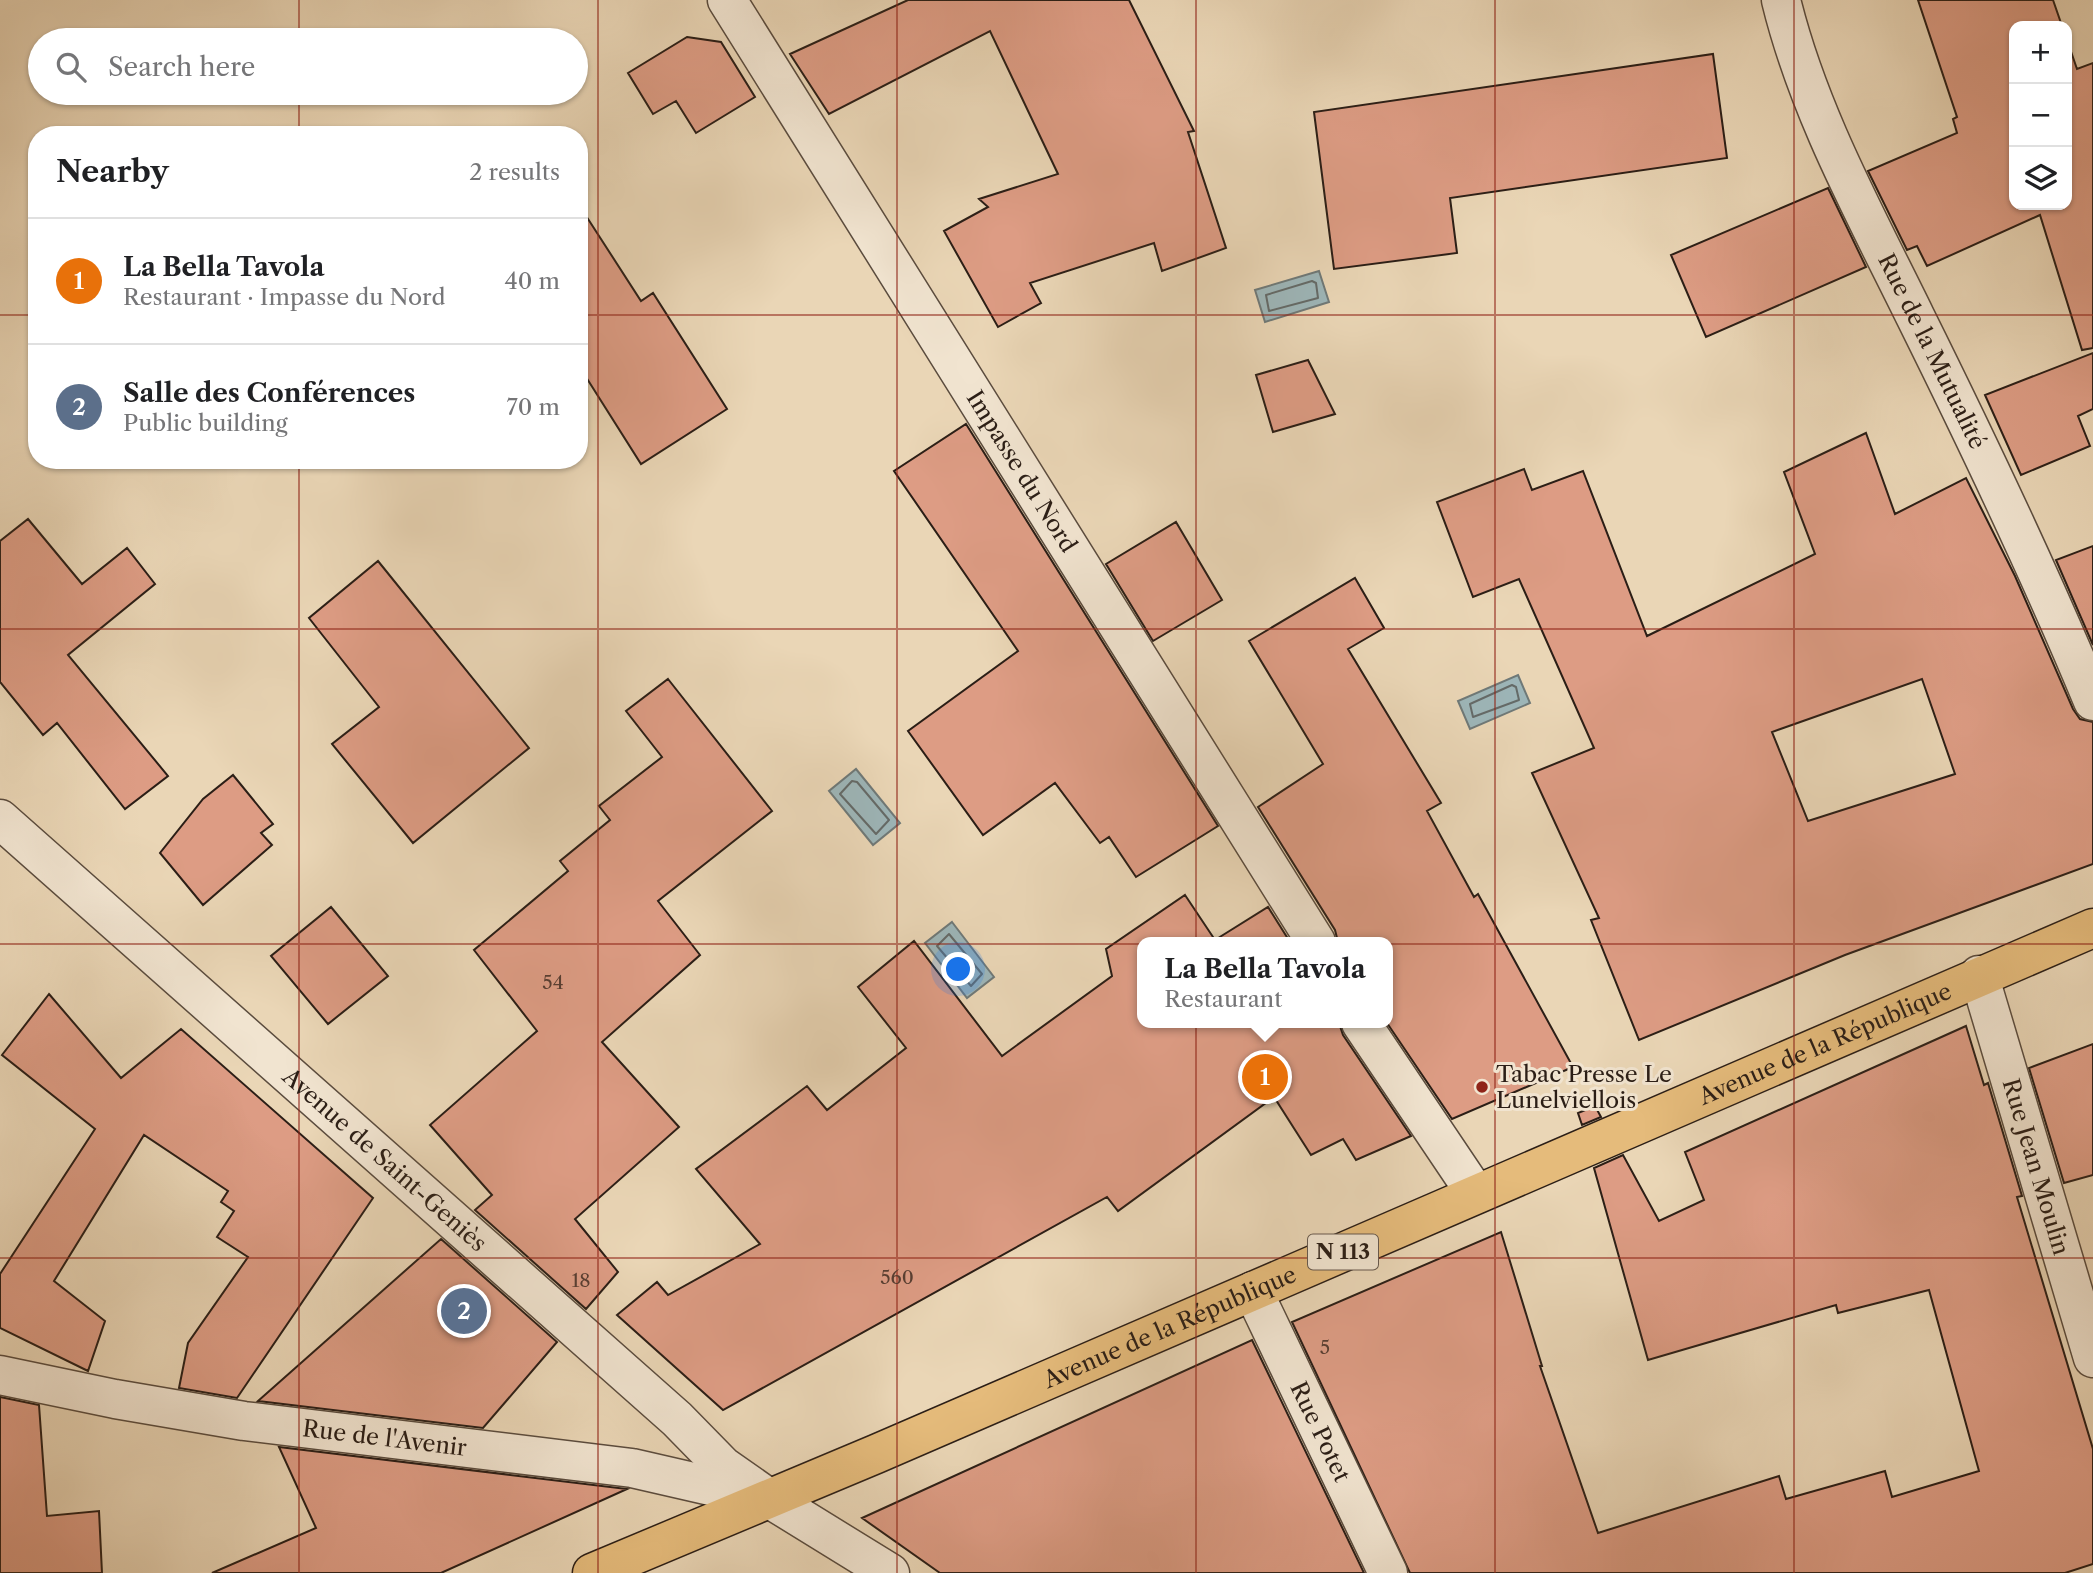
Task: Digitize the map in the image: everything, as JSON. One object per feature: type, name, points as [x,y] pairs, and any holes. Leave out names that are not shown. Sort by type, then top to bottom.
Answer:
[{"type":"main road","name":"Avenue de la République","points":[[592,1573],[1253,1291],[1979,975],[2093,929]]},
{"type":"street","name":"Impasse du Nord","points":[[727,0],[862,218],[920,304],[1313,937]]},
{"type":"street","name":"Rue de la Mutualité","points":[[1781,0],[1790,36],[1824,126],[1962,411],[2062,625],[2093,701]]},
{"type":"street","name":"Avenue de Saint-Geniès","points":[[0,819],[677,1419],[723,1466],[769,1499]]},
{"type":"street","name":"Rue Jean Moulin","points":[[1979,975],[2093,1358]]},
{"type":"street","points":[[1364,1028],[1476,1194]]},
{"type":"street","name":"Rue Potet","points":[[1253,1291],[1388,1573]]},
{"type":"street","name":"Rue de l'Avenir","points":[[0,1375],[115,1399],[244,1421],[632,1468],[769,1499]]},
{"type":"street","points":[[769,1499],[890,1573]]},
{"type":"water","points":[[1319,271],[1329,302],[1265,322],[1255,290]]},
{"type":"water","points":[[1518,675],[1530,703],[1470,729],[1458,701]]},
{"type":"water","points":[[856,769],[900,823],[873,845],[829,791]]},
{"type":"water","points":[[952,922],[994,977],[967,998],[925,943]]},
{"type":"building","points":[[908,0],[1129,0],[1194,131],[1188,132],[1226,248],[1162,271],[1154,243],[1030,283],[1041,303],[998,327],[944,231],[988,207],[979,199],[1058,174],[990,31],[829,114],[790,54]]},
{"type":"building","points":[[1918,0],[2053,0],[2060,21],[2009,21],[2009,210],[2072,210],[2072,54],[2077,69],[2093,63],[2093,348],[2082,350],[2040,215],[1927,266],[1917,246],[1907,250],[1868,171],[1957,133],[1953,119],[1957,117]]},
{"type":"building","points":[[687,37],[721,42],[755,97],[696,133],[676,101],[653,114],[628,73]]},
{"type":"building","points":[[1713,54],[1727,158],[1450,198],[1457,253],[1334,269],[1314,112]]},
{"type":"building","points":[[1828,188],[1866,267],[1706,337],[1671,255]]},
{"type":"building","points":[[588,219],[641,301],[653,293],[727,409],[641,464],[588,380]]},
{"type":"building","points":[[2093,353],[2093,409],[2078,416],[2090,446],[2021,475],[1985,395]]},
{"type":"building","points":[[1308,360],[1335,414],[1273,432],[1256,375]]},
{"type":"building","points":[[966,424],[1218,826],[1136,877],[1109,837],[1100,843],[1055,783],[983,835],[908,731],[1018,651],[894,471]]},
{"type":"building","points":[[1866,433],[1895,514],[1966,478],[2015,576],[2073,709],[2080,719],[2093,722],[2093,864],[1845,955],[1639,1040],[1591,920],[1599,918],[1532,773],[1594,748],[1519,579],[1473,597],[1437,502],[1524,469],[1532,490],[1583,471],[1647,636],[1815,554],[1784,472]],"holes":[[[1922,679],[1955,774],[1808,821],[1772,732]]]},
{"type":"building","points":[[28,519],[82,584],[127,548],[155,584],[68,655],[168,776],[125,809],[57,723],[43,735],[0,682],[0,541]]},
{"type":"building","points":[[1176,522],[1222,600],[1153,641],[1106,564]]},
{"type":"building","points":[[2093,546],[2093,645],[2056,560]]},
{"type":"building","points":[[378,561],[529,748],[413,843],[332,744],[379,707],[309,618]]},
{"type":"building","points":[[1355,578],[1384,628],[1348,649],[1441,803],[1427,811],[1474,897],[1478,894],[1573,1067],[1452,1119],[1390,1028],[1393,1028],[1393,937],[1337,937],[1335,930],[1258,807],[1323,764],[1249,641]]},
{"type":"building","points":[[668,679],[772,811],[658,901],[700,955],[602,1042],[679,1127],[575,1219],[618,1272],[586,1309],[475,1210],[492,1195],[430,1125],[537,1031],[474,950],[568,871],[560,861],[610,820],[599,806],[662,757],[626,711]]},
{"type":"building","points":[[233,775],[273,824],[261,833],[272,845],[203,905],[160,853],[203,799]]},
{"type":"building","points":[[1185,895],[1213,937],[1137,937],[1137,1028],[1341,1028],[1411,1136],[1356,1160],[1343,1139],[1311,1155],[1274,1097],[1118,1211],[1107,1197],[723,1410],[617,1315],[657,1282],[668,1295],[760,1244],[696,1169],[807,1086],[827,1110],[906,1048],[858,987],[914,941],[1002,1056],[1112,976],[1106,949]]},
{"type":"building","points":[[331,907],[388,976],[328,1024],[271,956]]},
{"type":"building","points":[[1268,907],[1287,937],[1220,937]]},
{"type":"building","points":[[49,994],[121,1078],[181,1029],[373,1198],[237,1398],[179,1388],[188,1343],[248,1257],[217,1237],[234,1211],[221,1202],[228,1191],[144,1135],[54,1281],[105,1321],[88,1371],[0,1328],[0,1274],[95,1129],[2,1055]]},
{"type":"building","points":[[1966,1026],[1984,1085],[1988,1083],[2022,1196],[2017,1197],[2093,1449],[2093,1564],[2065,1573],[1410,1573],[1292,1322],[1501,1232],[1540,1366],[1598,1533],[1779,1476],[1786,1499],[1885,1471],[1892,1497],[1979,1471],[1929,1290],[1838,1313],[1836,1305],[1648,1360],[1594,1168],[1623,1155],[1659,1221],[1704,1200],[1685,1152]]},
{"type":"building","points":[[2093,1044],[2093,1175],[2064,1183],[2029,1068]]},
{"type":"building","points":[[1595,1106],[1601,1117],[1582,1125],[1578,1113]]},
{"type":"building","points":[[441,1239],[557,1342],[483,1428],[258,1401]]},
{"type":"building","points":[[1252,1340],[1364,1573],[940,1573],[862,1518]]},
{"type":"building","points":[[0,1397],[39,1405],[47,1516],[99,1511],[102,1573],[0,1573]]},
{"type":"building","points":[[279,1447],[627,1489],[441,1573],[212,1573],[316,1528]]},
{"type":"place","name":"La Bella Tavola","points":[[1265,1077]]},
{"type":"place","name":"Tabac Presse Le Lunelviellois","points":[[1482,1087]]},
{"type":"place","name":"Salle des Conférences","points":[[464,1311]]}]
